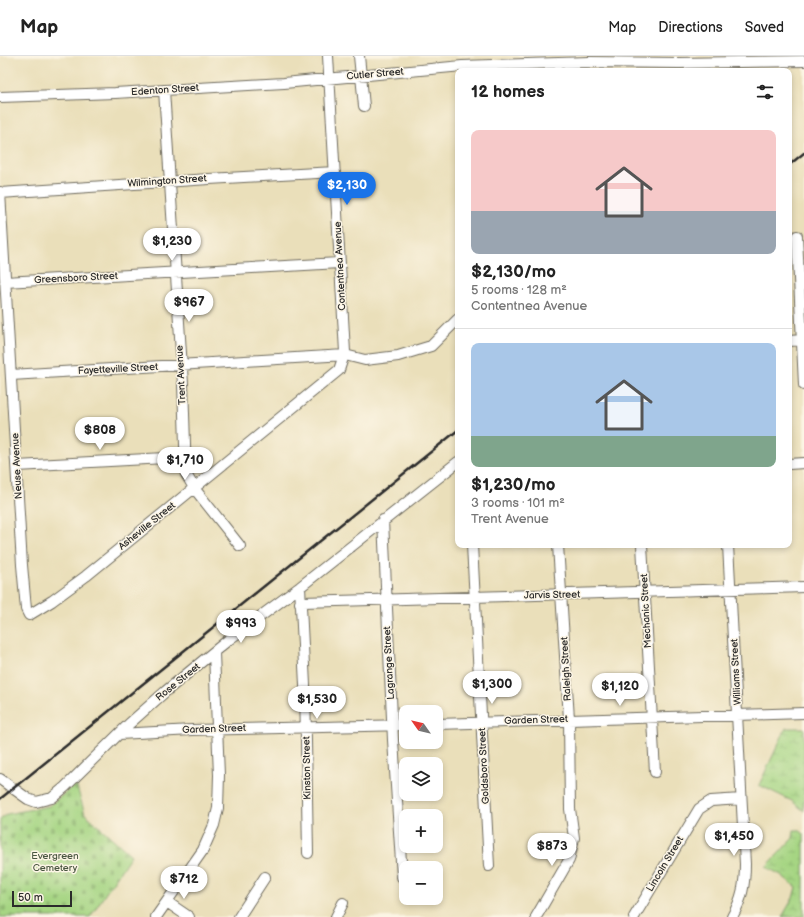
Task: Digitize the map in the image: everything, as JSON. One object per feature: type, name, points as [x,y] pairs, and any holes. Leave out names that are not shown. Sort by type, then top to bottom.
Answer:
[{"type":"street","name":"Contentnea Avenue","points":[[328,56],[345,355]]},
{"type":"street","points":[[359,56],[364,106]]},
{"type":"street","points":[[804,56],[804,70]]},
{"type":"street","name":"Cutler Street","points":[[330,78],[361,76],[462,64],[590,63],[736,59],[804,60]]},
{"type":"street","name":"Edenton Street","points":[[0,97],[164,90],[284,83],[330,78]]},
{"type":"street","name":"Trent Avenue","points":[[164,90],[181,365],[184,457],[186,474],[194,488],[240,546]]},
{"type":"street","name":"Wilmington Street","points":[[0,193],[335,172]]},
{"type":"street","name":"Neuse Avenue","points":[[0,193],[26,609],[29,615],[34,614]]},
{"type":"street","points":[[797,236],[804,385]]},
{"type":"street","name":"Greensboro Street","points":[[5,282],[339,264]]},
{"type":"street","name":"Fayetteville Street","points":[[11,375],[345,355],[365,360],[398,356],[431,346],[455,322]]},
{"type":"street","points":[[792,341],[802,340]]},
{"type":"street","name":"Asheville Street","points":[[34,614],[86,576],[319,388],[339,370],[345,355]]},
{"type":"street","points":[[17,466],[184,457]]},
{"type":"street","points":[[792,464],[804,463]]},
{"type":"street","name":"Rose Street","points":[[0,779],[4,780],[28,799],[36,802],[52,798],[75,778],[118,734],[156,700],[214,654],[227,641],[300,587],[455,464]]},
{"type":"street","name":"Lagrange Street","points":[[383,520],[386,600],[401,861]]},
{"type":"street","name":"Goldsboro Street","points":[[472,548],[489,866]]},
{"type":"street","name":"Raleigh Street","points":[[536,917],[571,854],[574,838],[571,816],[569,719],[558,548]]},
{"type":"street","name":"Mechanic Street","points":[[642,548],[655,772]]},
{"type":"street","name":"Williams Street","points":[[728,548],[738,714],[745,882],[742,898],[732,917]]},
{"type":"street","name":"Kinston Street","points":[[300,587],[306,727],[308,853]]},
{"type":"street","name":"Jarvis Street","points":[[300,603],[804,587]]},
{"type":"street","points":[[156,917],[203,850],[214,825],[219,791],[214,654]]},
{"type":"street","name":"Garden Street","points":[[443,724],[804,712]]},
{"type":"street","name":"Garden Street","points":[[118,734],[399,725]]},
{"type":"street","name":"Lincoln Street","points":[[634,917],[699,809],[710,801],[741,799]]},
{"type":"street","points":[[239,917],[265,877]]},
{"type":"street","points":[[167,902],[189,917]]},
{"type":"street","points":[[336,917],[343,902]]},
{"type":"green space","points":[[786,728],[804,728],[804,811],[792,801],[759,785]]},
{"type":"green space","name":"Evergreen Cemetery","points":[[76,784],[85,814],[131,855],[90,917],[0,917],[0,820],[7,814],[49,806]]},
{"type":"green space","points":[[794,830],[799,830],[804,834],[804,917],[782,917],[793,898],[796,887],[781,875],[766,867],[793,838]]},
{"type":"railway","points":[[792,163],[804,153]]},
{"type":"railway","points":[[0,799],[455,432]]}]
